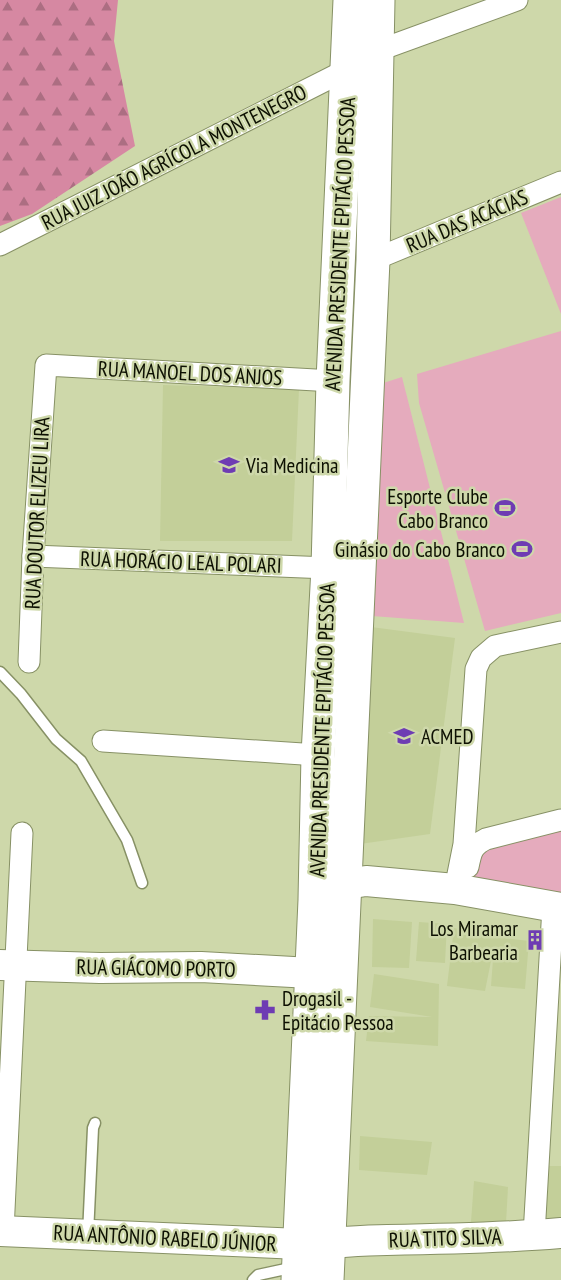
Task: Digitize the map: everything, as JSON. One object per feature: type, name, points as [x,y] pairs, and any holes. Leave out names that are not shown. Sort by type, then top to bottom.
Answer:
[{"type":"main road","name":"AVENIDA PRESIDENTE EPITÁCIO PESSOA","points":[[311,1263],[312,973],[318,755],[328,568],[333,381],[350,0]]},
{"type":"main road","name":"AVENIDA PRESIDENTE EPITÁCIO PESSOA","points":[[311,1263],[345,884],[373,260],[378,0]]},
{"type":"street","points":[[377,51],[517,0]]},
{"type":"street","name":"RUA JUIZ JOÃO AGRÍCOLA MONTENEGRO","points":[[0,245],[348,69]]},
{"type":"street","name":"RUA DAS ACÁCIAS","points":[[373,260],[561,182]]},
{"type":"street","name":"RUA MANOEL DOS ANJOS","points":[[46,365],[333,381]]},
{"type":"street","name":"RUA DOUTOR ELIZEU LIRA","points":[[29,662],[33,555],[46,365]]},
{"type":"street","name":"RUA HORÁCIO LEAL POLARI","points":[[33,555],[328,568]]},
{"type":"street","points":[[465,891],[464,844],[476,669],[481,658],[495,646],[561,632]]},
{"type":"street","points":[[103,741],[318,755]]},
{"type":"street","points":[[465,891],[468,885],[467,873],[471,854],[475,844],[486,839],[561,820]]},
{"type":"street","points":[[465,828],[470,834],[486,839]]},
{"type":"street","points":[[2,1231],[8,965],[22,833]]},
{"type":"street","points":[[315,900],[345,884],[366,881],[465,891],[557,908],[547,1234]]},
{"type":"street","name":"RUA GIÁCOMO PORTO","points":[[8,965],[100,968],[201,967],[312,973]]},
{"type":"street","name":"RUA ANTÔNIO RABELO JÚNIOR","points":[[2,1231],[88,1234],[311,1263]]},
{"type":"street","name":"RUA TITO SILVA","points":[[311,1263],[360,1241],[547,1234]]},
{"type":"lane","points":[[0,672],[21,694],[56,739],[81,761],[127,840],[142,883]]},
{"type":"lane","points":[[88,1234],[95,1123]]},
{"type":"lane","points":[[253,1280],[258,1275],[311,1263]]},
{"type":"shaded area","points":[[561,197],[561,314],[521,213]]},
{"type":"shaded area","name":"Esporte Clube Cabo Branco","points":[[561,331],[561,613],[485,631],[419,403],[417,374]]},
{"type":"shaded area","points":[[402,377],[464,623],[372,616],[374,386]]},
{"type":"shaded area","name":"Via Medicina","points":[[163,385],[299,389],[292,541],[160,541]]},
{"type":"shaded area","name":"ACMED","points":[[371,627],[455,638],[430,834],[360,844]]},
{"type":"shaded area","points":[[561,830],[561,902],[474,887],[465,860],[482,850]]},
{"type":"shaded area","points":[[373,919],[412,922],[409,968],[372,967]]},
{"type":"shaded area","points":[[419,922],[447,924],[445,963],[416,961]]},
{"type":"shaded area","points":[[454,928],[495,937],[529,941],[525,989],[491,986],[494,946],[485,991],[447,986]]},
{"type":"shaded area","points":[[374,974],[439,984],[438,1046],[366,1041],[369,1016],[432,1017],[370,1007]]},
{"type":"shaded area","points":[[360,1136],[432,1142],[427,1175],[359,1170]]},
{"type":"shaded area","points":[[548,1166],[561,1166],[561,1219],[545,1220]]},
{"type":"shaded area","points":[[474,1181],[508,1187],[506,1223],[471,1222]]},
{"type":"green space","points":[[0,0],[118,0],[114,41],[135,146],[32,214],[0,226]]},
{"type":"place","name":"Via Medicina","points":[[229,465]]},
{"type":"place","name":"Esporte Clube Cabo Branco","points":[[505,508]]},
{"type":"place","name":"Ginásio do Cabo Branco","points":[[522,549]]},
{"type":"place","name":"ACMED","points":[[404,736]]},
{"type":"place","name":"Los Miramar Barbearia","points":[[535,940]]},
{"type":"place","name":"Drogasil - Epitácio Pessoa","points":[[265,1010]]}]
